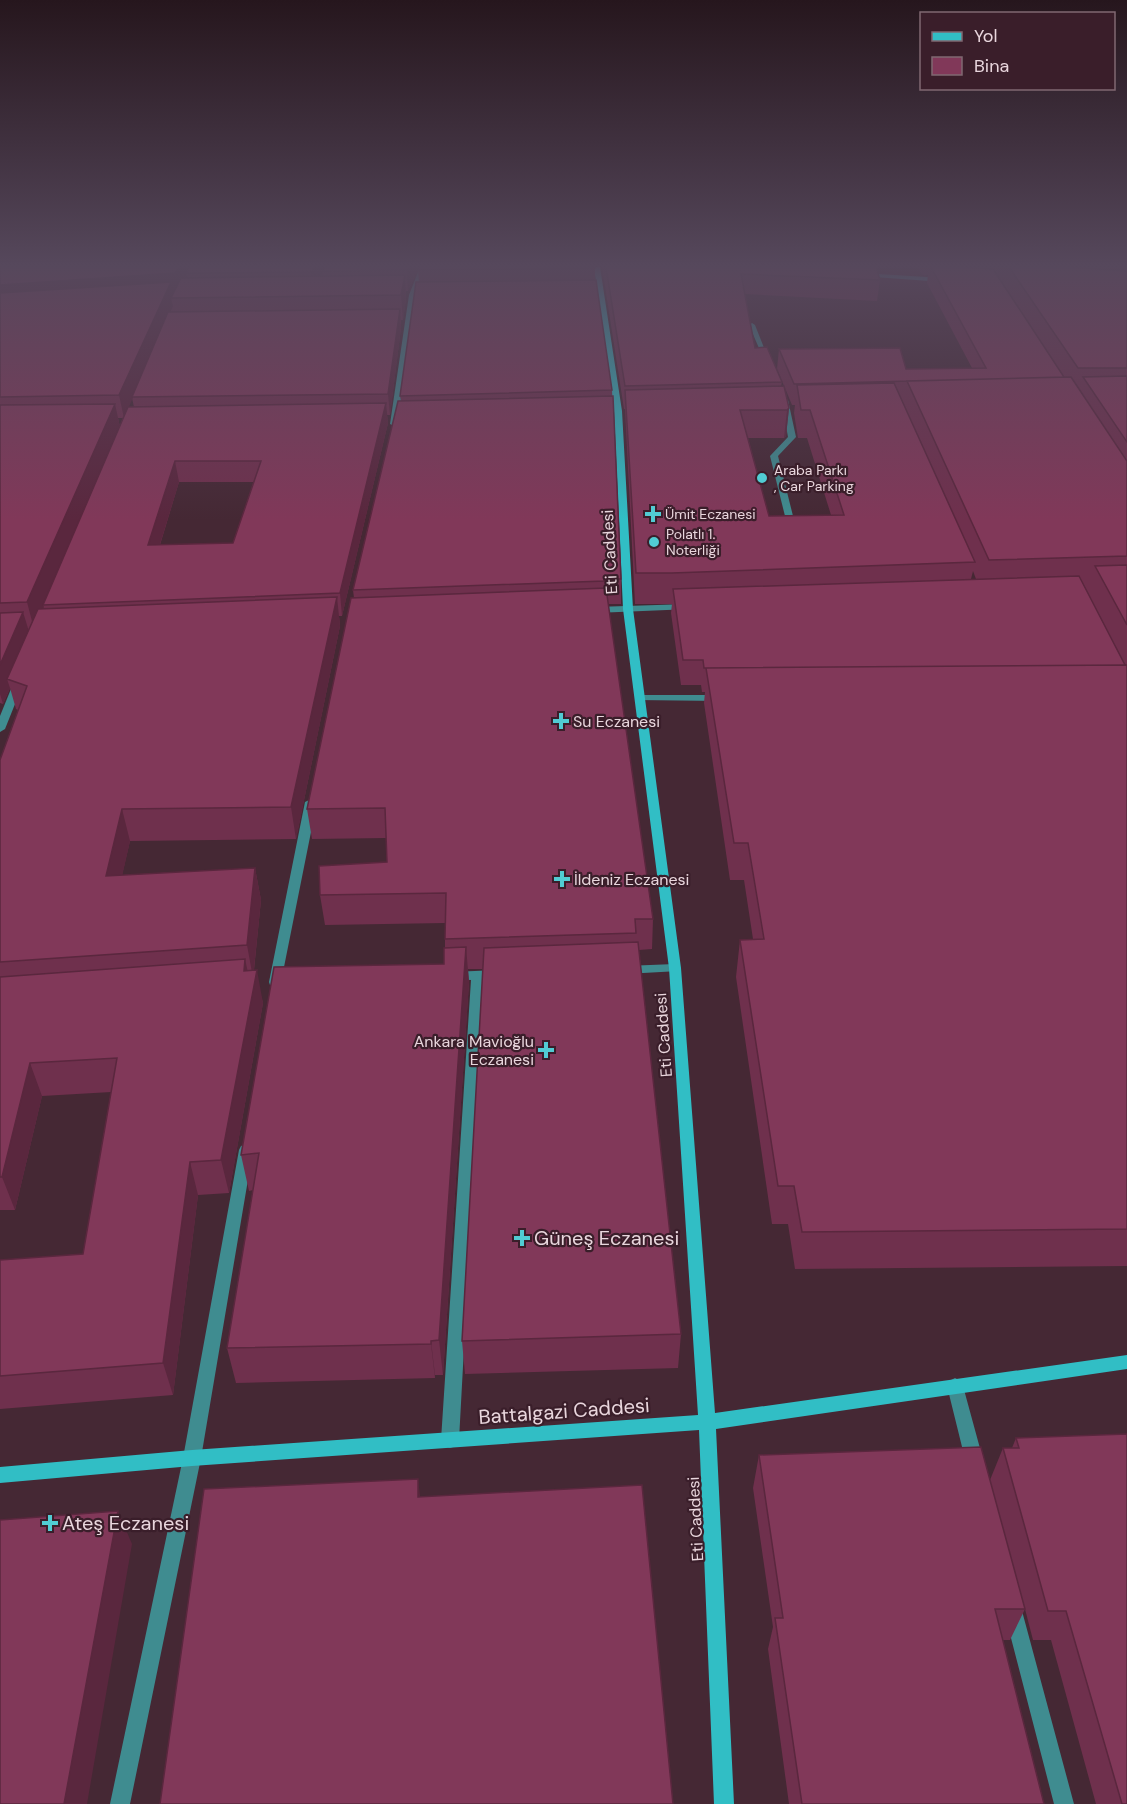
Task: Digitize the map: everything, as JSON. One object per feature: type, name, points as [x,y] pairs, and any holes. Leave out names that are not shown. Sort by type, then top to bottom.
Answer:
[{"type":"street","points":[[390,441],[395,418],[401,351]]},
{"type":"street","name":"Eti Caddesi","points":[[606,351],[618,411],[628,609],[675,968],[707,1422],[724,1804]]},
{"type":"street","points":[[763,351],[770,366]]},
{"type":"street","points":[[778,387],[787,408],[792,436],[774,456],[791,524]]},
{"type":"street","points":[[776,408],[799,408]]},
{"type":"street","points":[[582,611],[698,607]]},
{"type":"street","points":[[0,729],[22,676]]},
{"type":"street","points":[[640,698],[735,698]]},
{"type":"street","points":[[274,986],[315,784]]},
{"type":"street","points":[[617,970],[675,968]]},
{"type":"street","points":[[442,976],[513,974]]},
{"type":"street","points":[[450,1440],[478,975]]},
{"type":"street","points":[[120,1804],[192,1458],[248,1134]]},
{"type":"street","name":"Battalgazi Caddesi","points":[[0,1475],[192,1458],[707,1422],[1127,1362]]},
{"type":"street","points":[[955,1386],[979,1479]]},
{"type":"street","points":[[1009,1595],[1064,1804]]},
{"type":"building","points":[[0,351],[139,351],[119,395],[0,397]]},
{"type":"building","points":[[151,351],[394,351],[388,394],[132,397]]},
{"type":"building","points":[[406,351],[606,351],[612,390],[400,396]]},
{"type":"building","points":[[619,351],[769,351],[782,382],[625,386]]},
{"type":"building","points":[[780,351],[901,351],[906,369],[986,368],[977,351],[1047,351],[1064,377],[794,384]]},
{"type":"building","points":[[1067,351],[1127,351],[1127,368],[1078,368]]},
{"type":"building","points":[[1127,376],[1127,442],[1083,377]]},
{"type":"building","points":[[1071,377],[1127,461],[1127,556],[989,560],[907,381]]},
{"type":"building","points":[[894,383],[975,562],[636,573],[625,390],[784,386],[789,408],[787,410],[740,410],[769,516],[844,515],[810,410],[801,410],[797,385]]},
{"type":"building","points":[[613,396],[621,579],[353,590],[398,401]]},
{"type":"building","points":[[386,403],[340,593],[43,605],[128,407]],"holes":[[[175,461],[261,461],[233,543],[148,545]]]},
{"type":"building","points":[[115,404],[27,602],[0,603],[0,405]]},
{"type":"building","points":[[1127,565],[1127,625],[1095,566]]},
{"type":"building","points":[[1079,576],[1125,665],[704,668],[703,660],[683,660],[673,589]]},
{"type":"building","points":[[606,588],[653,919],[635,919],[636,933],[445,939],[446,893],[320,895],[319,866],[387,862],[385,808],[307,809],[351,598]]},
{"type":"building","points":[[337,597],[291,807],[122,809],[106,876],[255,868],[247,945],[0,962],[0,760],[27,686],[7,679],[38,609]]},
{"type":"building","points":[[23,612],[0,665],[0,613]]},
{"type":"building","points":[[1127,665],[1127,1229],[802,1232],[794,1186],[778,1186],[740,940],[764,939],[748,843],[734,843],[706,668]]},
{"type":"building","points":[[638,942],[681,1334],[462,1341],[484,948]]},
{"type":"building","points":[[466,947],[439,1340],[431,1341],[431,1344],[227,1348],[259,1153],[241,1155],[274,967],[444,964],[444,948]]},
{"type":"building","points":[[245,959],[244,971],[257,970],[221,1160],[190,1162],[163,1363],[0,1376],[0,1260],[83,1254],[117,1058],[30,1063],[2,1177],[0,1177],[0,977]]},
{"type":"building","points":[[1127,1434],[1127,1804],[1122,1804],[1066,1611],[1048,1611],[1003,1448],[1019,1448],[1016,1438]]},
{"type":"building","points":[[981,1447],[1025,1609],[995,1609],[1044,1804],[802,1804],[775,1618],[783,1618],[759,1455]]},
{"type":"building","points":[[418,1479],[418,1497],[642,1485],[673,1804],[160,1804],[204,1489]]},
{"type":"building","points":[[118,1511],[64,1804],[0,1804],[0,1520]]},
{"type":"place","name":"Araba Parkı , Car Parking","points":[[762,478]]},
{"type":"place","name":"Ümit Eczanesi","points":[[653,514]]},
{"type":"place","name":"Polatlı 1. Noterliği","points":[[654,542]]},
{"type":"place","name":"Su Eczanesi","points":[[561,721]]},
{"type":"place","name":"İldeniz Eczanesi","points":[[562,879]]},
{"type":"place","name":"Ankara Mavioğlu Eczanesi","points":[[546,1050]]},
{"type":"place","name":"Güneş Eczanesi","points":[[522,1238]]},
{"type":"place","name":"Ateş Eczanesi","points":[[50,1523]]}]
